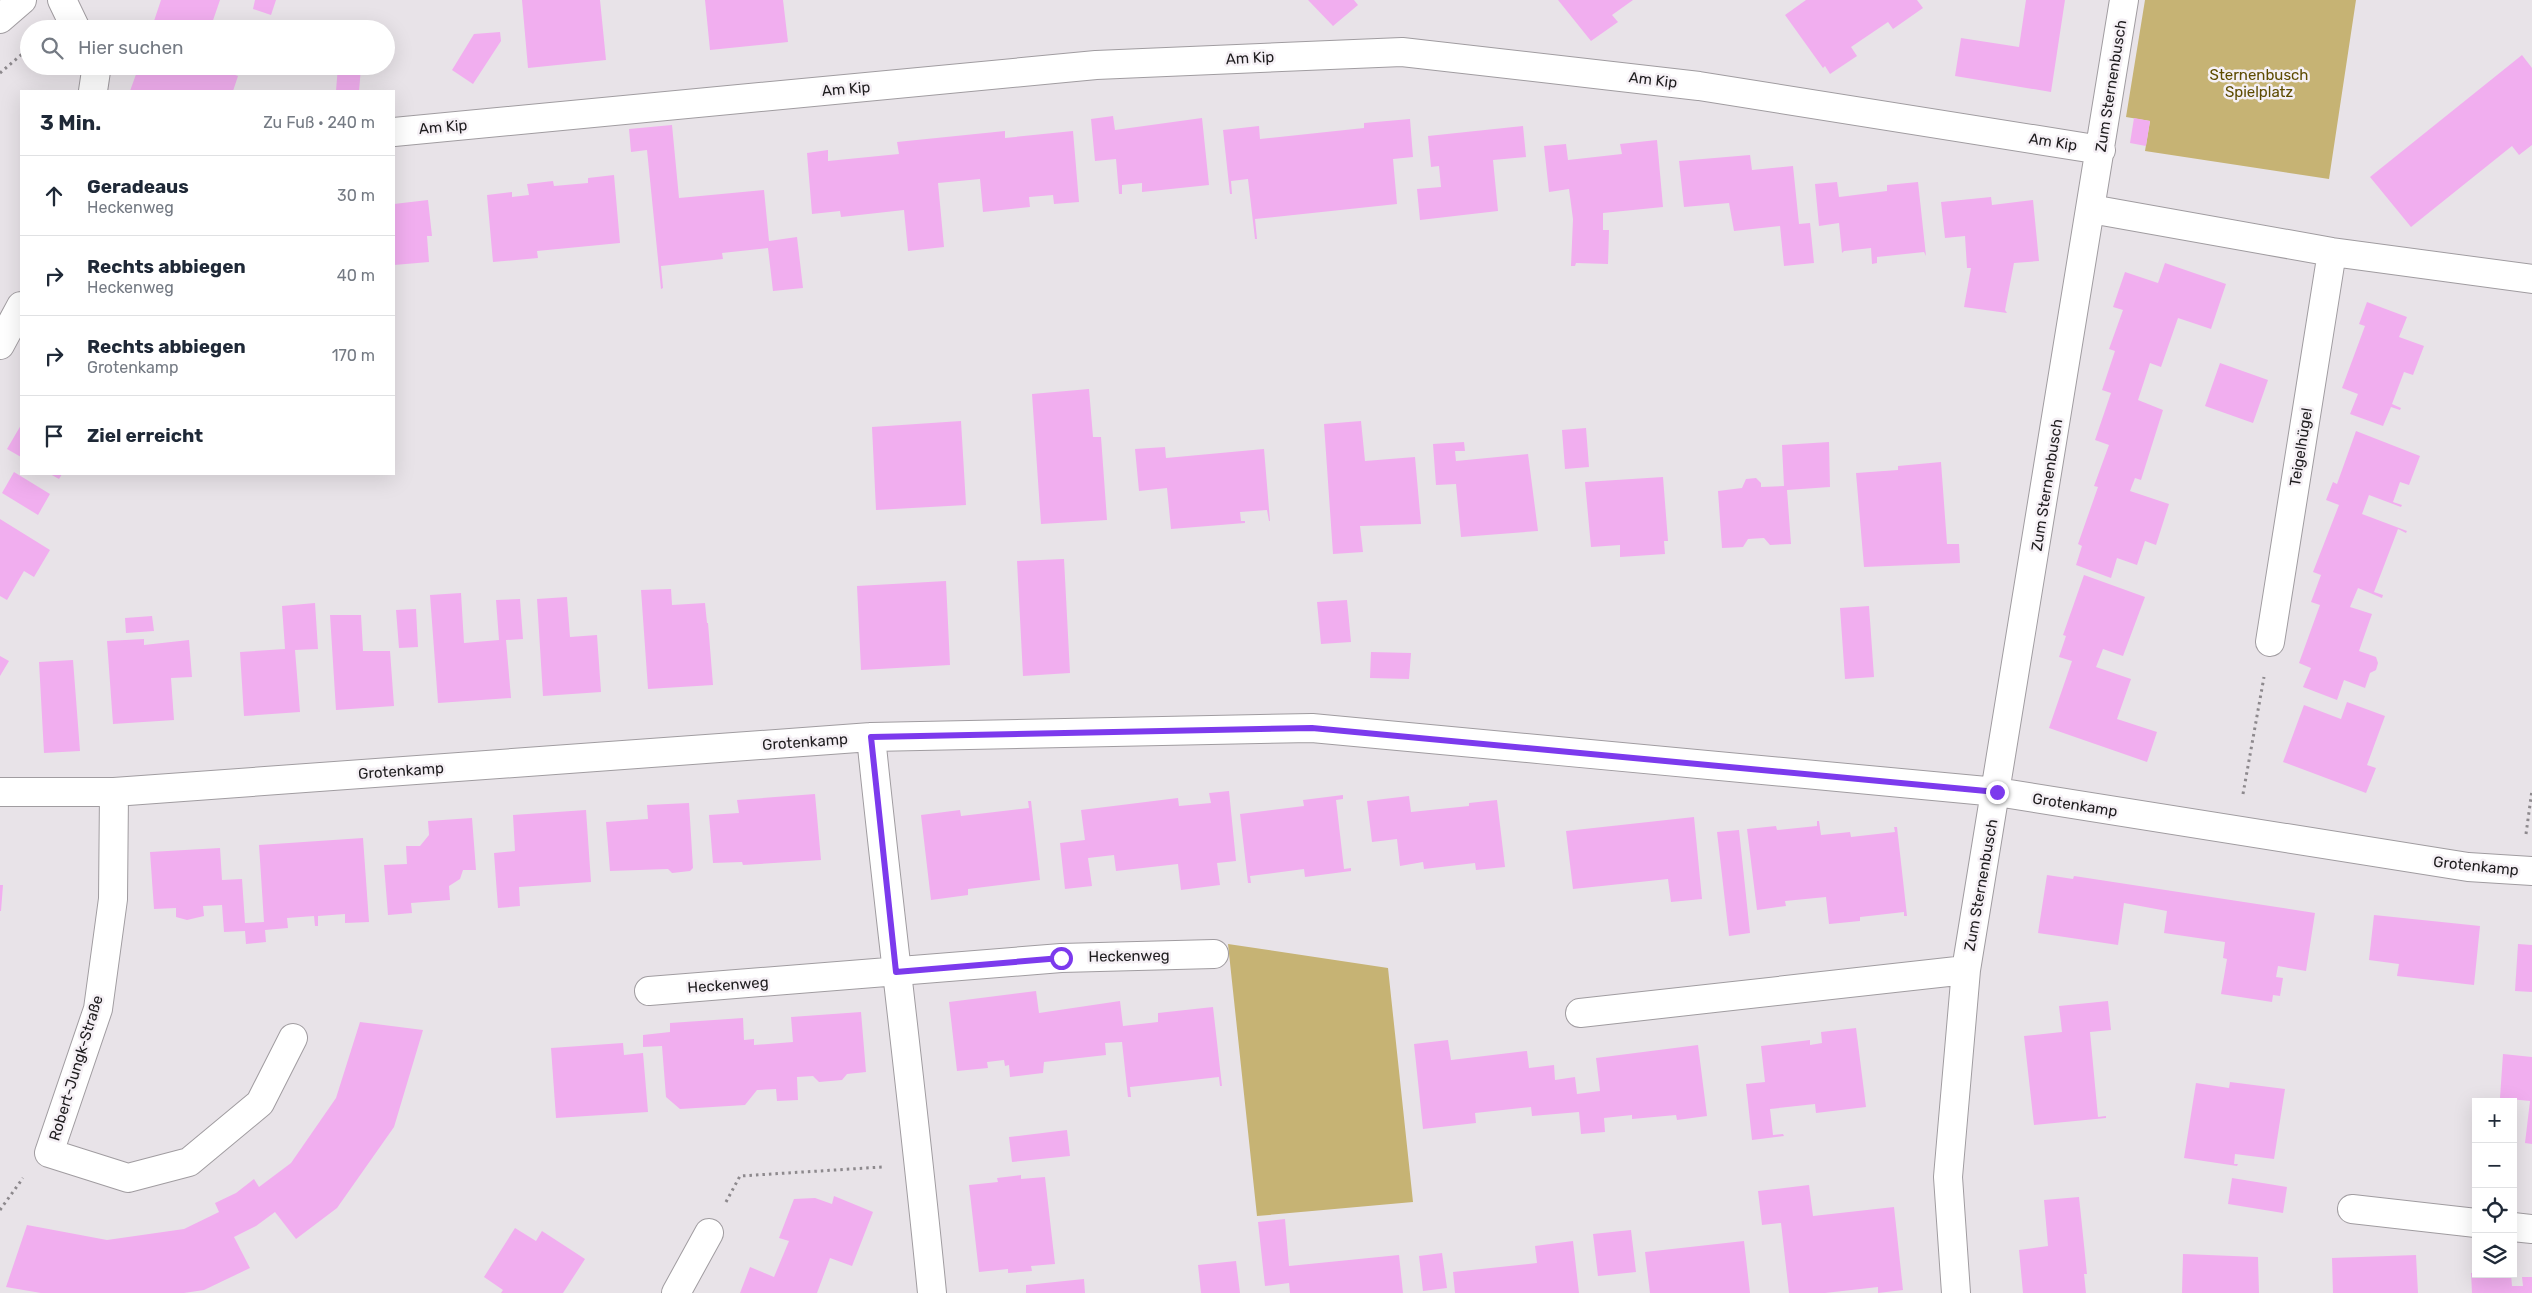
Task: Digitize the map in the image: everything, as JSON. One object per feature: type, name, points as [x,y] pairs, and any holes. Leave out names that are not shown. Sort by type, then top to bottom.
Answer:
[{"type":"street","points":[[0,19],[22,0]]},
{"type":"street","points":[[62,0],[72,20]]},
{"type":"street","name":"Zum Sternenbusch","points":[[1956,1293],[1948,1177],[1966,970],[1997,792],[2124,0]]},
{"type":"street","name":"Am Kip","points":[[395,132],[1096,65],[1402,52],[1699,86],[2101,150]]},
{"type":"street","points":[[93,90],[95,75]]},
{"type":"street","points":[[2091,209],[2245,230],[2332,252],[2532,278]]},
{"type":"street","name":"Teigelhügel","points":[[2270,642],[2332,252]]},
{"type":"street","points":[[0,345],[20,308]]},
{"type":"street","name":"Grotenkamp","points":[[0,792],[114,792],[871,737],[1312,728],[1997,792],[2468,867],[2527,871]]},
{"type":"street","points":[[871,737],[896,972],[920,1165],[932,1293]]},
{"type":"street","name":"Robert-Jungk-Straße","points":[[114,792],[113,899],[98,1009],[49,1153],[128,1178],[189,1162],[260,1103],[293,1038]]},
{"type":"street","name":"Heckenweg","points":[[650,991],[1061,958],[1214,954]]},
{"type":"street","name":"Zum Sternenbusch","points":[[1580,1013],[1966,970]]},
{"type":"street","points":[[2352,1209],[2472,1223]]},
{"type":"street","points":[[2517,1227],[2532,1229]]},
{"type":"street","points":[[676,1293],[709,1233]]},
{"type":"path","points":[[0,73],[20,56]]},
{"type":"path","points":[[2237,830],[2270,642]]},
{"type":"path","points":[[2527,871],[2532,790]]},
{"type":"path","points":[[709,1233],[740,1176],[920,1165]]},
{"type":"green space","name":"Sternenbusch Spielplatz","points":[[2145,0],[2356,0],[2329,179],[2145,151],[2150,121],[2126,117]]},
{"type":"green space","points":[[1228,944],[1388,968],[1413,1202],[1257,1216]]},
{"type":"building","points":[[161,0],[220,0],[213,20],[154,20]]},
{"type":"building","points":[[255,0],[276,0],[271,15],[253,9]]},
{"type":"building","points":[[522,0],[600,0],[606,60],[528,68]]},
{"type":"building","points":[[705,0],[783,0],[788,42],[710,50]]},
{"type":"building","points":[[1308,0],[1354,0],[1358,5],[1333,26]]},
{"type":"building","points":[[1558,0],[1633,0],[1612,15],[1618,22],[1591,41]]},
{"type":"building","points":[[1806,0],[1917,0],[1923,8],[1893,29],[1888,22],[1851,47],[1857,56],[1830,74],[1825,66],[1823,68],[1785,15]]},
{"type":"building","points":[[2026,0],[2065,0],[2051,92],[1955,76],[1961,38],[2019,47]]},
{"type":"building","points":[[500,32],[501,41],[473,84],[452,70],[474,34]]},
{"type":"building","points":[[2522,55],[2532,68],[2532,145],[2519,155],[2512,146],[2411,227],[2370,177]]},
{"type":"building","points":[[136,75],[238,76],[233,90],[130,90]]},
{"type":"building","points":[[337,75],[360,75],[359,90],[336,90]]},
{"type":"building","points":[[1113,116],[1115,130],[1202,118],[1209,185],[1142,192],[1142,183],[1122,185],[1122,194],[1119,194],[1116,159],[1095,161],[1091,119]]},
{"type":"building","points":[[2134,118],[2150,121],[2146,146],[2130,143]]},
{"type":"building","points":[[1410,119],[1413,157],[1393,159],[1397,204],[1255,219],[1257,239],[1255,239],[1248,179],[1231,181],[1232,194],[1230,194],[1223,130],[1259,126],[1260,139],[1364,128],[1364,123]]},
{"type":"building","points":[[672,125],[679,198],[764,190],[769,241],[797,237],[803,288],[773,291],[768,248],[722,253],[723,259],[661,266],[663,288],[661,289],[647,150],[631,152],[629,129]]},
{"type":"building","points":[[1523,126],[1526,157],[1493,160],[1498,211],[1420,220],[1417,189],[1441,187],[1439,166],[1431,167],[1428,136]]},
{"type":"building","points":[[1005,131],[1005,138],[1073,131],[1079,202],[1054,204],[1053,195],[1029,197],[1030,207],[983,212],[980,179],[938,183],[944,247],[908,251],[904,210],[841,217],[840,211],[812,214],[807,153],[828,150],[828,161],[899,154],[897,142]]},
{"type":"building","points":[[1657,140],[1663,207],[1603,213],[1603,230],[1609,230],[1608,264],[1576,263],[1575,266],[1571,266],[1573,219],[1569,189],[1549,192],[1544,146],[1566,144],[1568,160],[1622,154],[1620,144]]},
{"type":"building","points":[[1750,155],[1752,170],[1793,166],[1799,224],[1810,223],[1814,263],[1784,266],[1780,226],[1734,231],[1729,203],[1684,207],[1679,161]]},
{"type":"building","points":[[614,175],[620,243],[537,251],[538,258],[493,262],[487,195],[512,192],[512,197],[529,195],[527,184],[553,181],[554,186],[588,183],[588,178]]},
{"type":"building","points":[[1837,182],[1839,197],[1887,191],[1887,185],[1918,182],[1926,256],[1924,252],[1877,257],[1877,263],[1872,264],[1871,248],[1844,251],[1842,253],[1839,223],[1819,226],[1815,184]]},
{"type":"building","points":[[1991,197],[1992,205],[2033,200],[2039,261],[2014,263],[2005,310],[2007,313],[1964,307],[1971,268],[1967,268],[1965,236],[1945,238],[1941,202]]},
{"type":"building","points":[[428,200],[432,236],[427,236],[429,262],[395,265],[395,204]]},
{"type":"building","points":[[2165,263],[2226,284],[2211,329],[2178,318],[2161,367],[2150,363],[2138,400],[2163,410],[2141,480],[2135,478],[2130,491],[2169,504],[2156,545],[2145,541],[2137,565],[2117,558],[2111,578],[2076,565],[2082,546],[2078,544],[2098,487],[2094,486],[2109,445],[2095,440],[2111,393],[2102,390],[2115,351],[2109,349],[2123,310],[2113,307],[2125,272],[2158,283]]},
{"type":"building","points":[[2367,302],[2407,317],[2399,337],[2424,346],[2413,375],[2404,372],[2392,404],[2401,408],[2400,410],[2391,407],[2383,426],[2350,414],[2358,394],[2342,388],[2365,326],[2359,324]]},
{"type":"building","points":[[2220,363],[2268,380],[2253,423],[2205,406]]},
{"type":"building","points":[[1089,389],[1093,437],[1101,437],[1107,520],[1041,524],[1032,394]]},
{"type":"building","points":[[961,421],[966,505],[876,510],[872,427]]},
{"type":"building","points":[[1361,421],[1365,461],[1415,457],[1421,524],[1360,526],[1363,552],[1333,554],[1324,424]]},
{"type":"building","points":[[20,427],[20,456],[7,449]]},
{"type":"building","points":[[1586,428],[1589,467],[1565,469],[1562,430]]},
{"type":"building","points":[[2356,431],[2420,456],[2409,485],[2400,482],[2393,502],[2402,505],[2401,507],[2369,495],[2362,514],[2407,531],[2406,533],[2398,529],[2374,592],[2383,595],[2382,598],[2358,588],[2350,607],[2372,614],[2359,651],[2376,657],[2378,663],[2376,670],[2370,673],[2365,688],[2344,680],[2337,700],[2303,687],[2311,668],[2299,663],[2320,605],[2311,602],[2321,575],[2313,572],[2339,505],[2326,500],[2333,482],[2337,484]]},
{"type":"building","points":[[1464,442],[1465,451],[1455,451],[1456,461],[1528,454],[1538,531],[1461,537],[1456,484],[1436,485],[1433,444]]},
{"type":"building","points":[[1829,442],[1830,487],[1787,490],[1791,544],[1770,545],[1764,538],[1748,539],[1743,547],[1722,548],[1718,491],[1742,488],[1746,479],[1756,478],[1761,483],[1761,487],[1784,486],[1782,445]]},
{"type":"building","points":[[1165,447],[1166,458],[1264,449],[1270,521],[1267,510],[1240,512],[1241,521],[1245,521],[1245,523],[1171,529],[1167,488],[1139,491],[1135,449]]},
{"type":"building","points":[[1941,462],[1947,544],[1959,544],[1960,563],[1864,567],[1856,473],[1898,470],[1898,466]]},
{"type":"building","points":[[14,472],[50,494],[38,515],[2,493]]},
{"type":"building","points":[[52,475],[61,475],[59,479]]},
{"type":"building","points":[[1663,477],[1668,541],[1664,541],[1665,554],[1620,557],[1620,545],[1591,547],[1585,482]]},
{"type":"building","points":[[0,519],[50,550],[34,577],[24,571],[7,600],[0,596]]},
{"type":"building","points":[[1064,559],[1070,673],[1023,676],[1017,561]]},
{"type":"building","points":[[2084,575],[2145,597],[2123,656],[2103,649],[2096,667],[2131,679],[2117,719],[2157,732],[2147,762],[2049,728],[2072,661],[2059,657],[2066,636],[2063,635]]},
{"type":"building","points":[[946,581],[950,665],[861,670],[857,586]]},
{"type":"building","points":[[671,589],[672,605],[705,603],[713,685],[648,689],[641,590]]},
{"type":"building","points":[[461,593],[464,643],[499,640],[496,600],[520,599],[523,639],[506,640],[511,698],[438,703],[430,595]]},
{"type":"building","points":[[567,597],[570,637],[597,635],[601,692],[543,696],[537,599]]},
{"type":"building","points":[[1347,600],[1351,642],[1321,644],[1317,602]]},
{"type":"building","points":[[315,603],[318,649],[295,650],[300,712],[244,716],[240,652],[285,649],[282,606]]},
{"type":"building","points":[[1869,606],[1874,677],[1845,679],[1840,608]]},
{"type":"building","points":[[416,609],[418,647],[399,648],[396,610]]},
{"type":"building","points":[[330,615],[361,615],[363,651],[390,651],[394,706],[336,710]]},
{"type":"building","points":[[152,616],[154,631],[126,633],[125,618]]},
{"type":"building","points":[[144,639],[144,645],[189,640],[192,677],[171,678],[174,720],[113,724],[107,641]]},
{"type":"building","points":[[1371,652],[1411,653],[1409,679],[1370,678]]},
{"type":"building","points":[[0,656],[9,661],[0,676]]},
{"type":"building","points":[[73,660],[80,751],[44,753],[39,662]]},
{"type":"building","points":[[2347,702],[2385,716],[2367,765],[2376,768],[2366,793],[2283,762],[2304,705],[2341,719]]},
{"type":"building","points":[[1229,791],[1236,861],[1217,863],[1220,885],[1181,890],[1178,864],[1116,871],[1114,855],[1088,858],[1092,886],[1065,889],[1060,843],[1085,840],[1081,810],[1178,798],[1179,806],[1211,803],[1209,793]]},
{"type":"building","points":[[815,794],[821,860],[743,865],[742,862],[713,863],[709,815],[739,813],[737,800]]},
{"type":"building","points":[[1343,795],[1343,799],[1336,800],[1344,869],[1351,868],[1351,871],[1305,877],[1304,869],[1250,876],[1251,883],[1248,883],[1240,814],[1304,806],[1303,800]]},
{"type":"building","points":[[1409,796],[1411,812],[1469,806],[1469,803],[1497,800],[1505,867],[1476,870],[1475,863],[1424,869],[1423,862],[1400,866],[1397,839],[1372,842],[1367,801]]},
{"type":"building","points":[[1028,801],[1031,801],[1040,880],[968,889],[968,895],[931,900],[921,815],[960,810],[961,816],[1029,808]]},
{"type":"building","points":[[689,803],[693,868],[690,871],[672,873],[668,869],[610,871],[606,822],[648,819],[647,805]]},
{"type":"building","points":[[586,810],[591,882],[519,887],[520,906],[498,908],[494,853],[515,851],[513,815]]},
{"type":"building","points":[[1694,817],[1702,899],[1671,902],[1668,879],[1573,889],[1566,831]]},
{"type":"building","points":[[472,818],[476,870],[463,870],[460,879],[449,886],[450,900],[411,903],[412,913],[388,915],[384,865],[407,864],[406,846],[420,846],[429,835],[428,821]]},
{"type":"building","points":[[1817,821],[1819,821],[1821,835],[1850,832],[1851,837],[1895,832],[1894,827],[1897,827],[1907,916],[1904,916],[1904,912],[1860,917],[1860,921],[1829,924],[1826,897],[1785,901],[1786,906],[1757,910],[1747,829],[1776,826],[1777,830],[1817,826]]},
{"type":"building","points":[[1739,830],[1750,933],[1729,936],[1717,832]]},
{"type":"building","points":[[363,838],[369,922],[345,923],[345,914],[318,916],[318,926],[315,926],[314,916],[287,918],[288,928],[265,930],[266,942],[246,944],[245,931],[224,932],[222,905],[203,906],[204,916],[187,920],[176,917],[176,908],[154,909],[150,852],[220,848],[222,880],[242,879],[245,923],[264,922],[259,845]]},
{"type":"building","points":[[2047,875],[2073,879],[2074,876],[2315,913],[2306,971],[2278,966],[2276,977],[2283,978],[2280,996],[2273,995],[2272,1002],[2221,994],[2227,959],[2223,958],[2225,942],[2164,933],[2167,911],[2124,903],[2118,945],[2038,933]]},
{"type":"building","points":[[0,885],[3,885],[1,911],[0,911]]},
{"type":"building","points":[[2374,915],[2480,926],[2474,985],[2397,976],[2399,964],[2369,960]]},
{"type":"building","points":[[2518,944],[2532,945],[2532,992],[2515,991]]},
{"type":"building","points":[[1036,991],[1039,1013],[1120,1001],[1123,1026],[1158,1022],[1158,1013],[1213,1007],[1222,1086],[1220,1086],[1219,1077],[1130,1087],[1131,1097],[1128,1097],[1122,1042],[1105,1043],[1106,1055],[1044,1062],[1043,1073],[1010,1077],[1009,1065],[1005,1066],[1004,1060],[987,1062],[988,1068],[957,1071],[949,1002]]},
{"type":"building","points":[[2108,1001],[2111,1030],[2090,1032],[2098,1117],[2106,1116],[2106,1118],[2034,1125],[2024,1036],[2062,1032],[2059,1006]]},
{"type":"building","points":[[861,1012],[866,1072],[847,1074],[842,1080],[819,1082],[813,1076],[797,1077],[798,1100],[777,1101],[776,1089],[757,1090],[745,1105],[680,1109],[666,1097],[662,1046],[643,1047],[643,1035],[670,1032],[670,1023],[743,1018],[744,1040],[754,1039],[754,1045],[793,1042],[791,1017]]},
{"type":"building","points":[[360,1022],[423,1030],[394,1127],[337,1208],[296,1239],[275,1212],[256,1226],[234,1237],[250,1268],[204,1290],[184,1293],[41,1293],[6,1287],[27,1225],[107,1240],[184,1229],[219,1212],[215,1203],[236,1193],[254,1179],[259,1187],[291,1163],[336,1098]]},
{"type":"building","points":[[1856,1028],[1866,1107],[1816,1113],[1815,1104],[1770,1109],[1773,1135],[1783,1134],[1784,1136],[1752,1140],[1746,1084],[1765,1082],[1761,1046],[1810,1040],[1810,1045],[1822,1043],[1821,1032]]},
{"type":"building","points":[[1448,1040],[1451,1060],[1527,1051],[1529,1068],[1554,1065],[1555,1080],[1575,1077],[1577,1094],[1600,1091],[1596,1058],[1698,1045],[1707,1116],[1677,1120],[1676,1115],[1632,1119],[1632,1115],[1604,1118],[1605,1132],[1581,1134],[1579,1112],[1532,1116],[1531,1107],[1475,1113],[1476,1123],[1423,1129],[1414,1044]]},
{"type":"building","points":[[623,1043],[624,1055],[643,1053],[648,1112],[556,1118],[551,1048]]},
{"type":"building","points":[[2503,1054],[2532,1057],[2532,1144],[2525,1143],[2530,1101],[2517,1100],[2517,1098],[2500,1098]]},
{"type":"building","points":[[2230,1082],[2285,1089],[2274,1159],[2235,1154],[2234,1164],[2238,1164],[2237,1166],[2184,1158],[2196,1083],[2229,1088]]},
{"type":"building","points":[[1067,1130],[1070,1156],[1012,1162],[1009,1137]]},
{"type":"building","points":[[1021,1175],[1021,1179],[1045,1177],[1055,1264],[1031,1266],[1032,1271],[1008,1273],[1008,1269],[979,1272],[969,1185],[998,1182],[997,1178]]},
{"type":"building","points":[[2232,1178],[2287,1187],[2283,1213],[2228,1204]]},
{"type":"building","points":[[1809,1185],[1813,1216],[1894,1207],[1903,1290],[1878,1293],[1878,1287],[1825,1293],[1789,1293],[1781,1223],[1762,1225],[1758,1191]]},
{"type":"building","points":[[834,1196],[873,1212],[852,1266],[830,1258],[817,1293],[740,1293],[750,1267],[774,1277],[789,1241],[779,1238],[794,1199],[815,1198],[832,1204]]},
{"type":"building","points":[[2079,1197],[2087,1274],[2084,1274],[2086,1293],[2023,1293],[2019,1250],[2048,1246],[2044,1200]]},
{"type":"building","points":[[1285,1219],[1289,1266],[1399,1255],[1403,1293],[1290,1293],[1289,1283],[1265,1286],[1258,1222]]},
{"type":"building","points":[[515,1228],[536,1241],[542,1231],[585,1259],[563,1293],[501,1293],[503,1290],[484,1277]]},
{"type":"building","points":[[1631,1230],[1636,1272],[1598,1276],[1593,1234]]},
{"type":"building","points":[[1573,1241],[1579,1293],[1455,1293],[1453,1272],[1537,1263],[1535,1246]]},
{"type":"building","points":[[1744,1241],[1750,1293],[1650,1293],[1645,1252]]},
{"type":"building","points":[[1442,1253],[1447,1288],[1423,1291],[1419,1256]]},
{"type":"building","points":[[2183,1254],[2258,1257],[2259,1293],[2182,1293]]},
{"type":"building","points":[[2416,1255],[2418,1293],[2333,1293],[2332,1258]]},
{"type":"building","points":[[1236,1261],[1240,1293],[1201,1293],[1198,1265]]},
{"type":"building","points":[[2471,1273],[2472,1278],[2511,1278],[2512,1286],[2523,1286],[2522,1277],[2532,1277],[2532,1293],[2472,1293]]},
{"type":"building","points":[[1084,1279],[1085,1293],[1026,1293],[1026,1285]]},
{"type":"route","points":[[1061,958],[896,972],[871,737],[1312,728],[1997,792]]}]
